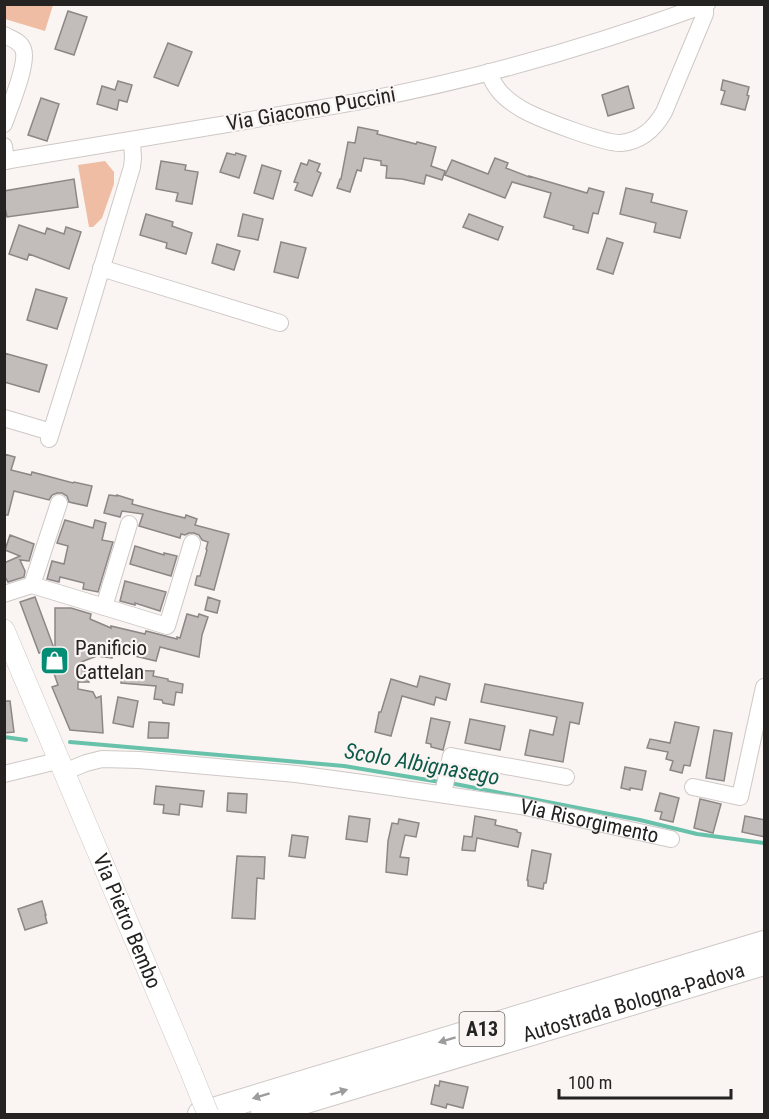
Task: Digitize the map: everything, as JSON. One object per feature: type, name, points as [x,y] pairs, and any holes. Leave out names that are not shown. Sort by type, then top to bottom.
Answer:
[{"type":"highway","name":"Autostrada Bologna-Padova","points":[[201,1114],[765,943]]},
{"type":"highway","name":"Autostrada Bologna-Padova","points":[[263,1114],[765,963]]},
{"type":"main road","points":[[4,630],[61,766]]},
{"type":"main road","name":"Via Pietro Bembo","points":[[61,766],[208,1114]]},
{"type":"street","name":"Via Giacomo Puccini","points":[[5,156],[132,141],[371,99],[489,72],[597,41],[706,5],[705,14],[664,112],[656,125],[647,133],[630,141],[620,143],[602,139],[529,113],[500,92],[489,72]]},
{"type":"street","points":[[4,35],[16,40],[25,55],[24,66],[4,124]]},
{"type":"street","points":[[4,418],[50,435],[132,167],[132,141]]},
{"type":"street","points":[[101,268],[280,323]]},
{"type":"street","points":[[32,585],[59,503]]},
{"type":"street","points":[[104,607],[129,524]]},
{"type":"street","points":[[4,594],[32,585],[167,626],[192,543]]},
{"type":"street","points":[[693,787],[740,797],[765,687]]},
{"type":"street","points":[[444,787],[451,756],[566,777]]},
{"type":"street","name":"Via Risorgimento","points":[[61,766],[102,759],[139,760],[444,787],[670,840]]},
{"type":"street","points":[[4,774],[49,763],[61,766]]},
{"type":"shaded area","points":[[4,5],[53,5],[45,31],[5,19]]},
{"type":"shaded area","points":[[105,161],[114,172],[114,184],[102,218],[93,227],[89,227],[78,165]]},
{"type":"building","points":[[68,11],[87,17],[74,55],[55,49]]},
{"type":"building","points":[[168,43],[192,52],[178,86],[154,77]]},
{"type":"building","points":[[723,80],[749,87],[745,110],[721,104],[725,91],[721,90]]},
{"type":"building","points":[[118,81],[132,85],[127,102],[119,100],[117,110],[97,104],[102,86],[115,90]]},
{"type":"building","points":[[628,86],[634,108],[608,116],[602,95]]},
{"type":"building","points":[[41,98],[59,104],[47,141],[28,135]]},
{"type":"building","points":[[358,127],[416,144],[417,142],[436,147],[431,166],[445,171],[442,180],[426,175],[424,184],[386,178],[387,166],[381,165],[381,161],[364,158],[361,171],[357,170],[350,192],[337,188],[348,142],[355,143]]},
{"type":"building","points":[[227,153],[246,156],[239,178],[220,172]]},
{"type":"building","points":[[495,158],[508,163],[506,168],[529,177],[587,193],[589,188],[604,192],[598,214],[593,213],[588,233],[544,217],[551,193],[512,182],[505,198],[445,175],[452,160],[488,174]]},
{"type":"building","points":[[309,160],[320,164],[317,171],[321,173],[312,196],[295,190],[298,183],[294,182],[301,163],[307,165]]},
{"type":"building","points":[[161,161],[186,165],[185,170],[198,172],[192,204],[176,201],[178,193],[156,189]]},
{"type":"building","points":[[262,165],[281,171],[273,199],[254,193]]},
{"type":"building","points":[[74,179],[78,207],[7,217],[4,191]]},
{"type":"building","points":[[626,188],[653,194],[651,202],[687,211],[680,238],[654,232],[656,223],[620,214]]},
{"type":"building","points":[[146,214],[173,222],[172,226],[192,233],[186,254],[166,248],[167,243],[140,235]]},
{"type":"building","points":[[243,214],[263,219],[258,240],[238,236]]},
{"type":"building","points":[[469,214],[503,227],[498,240],[463,227]]},
{"type":"building","points":[[19,225],[45,234],[47,228],[64,234],[66,227],[81,232],[69,269],[29,254],[27,260],[9,254]]},
{"type":"building","points":[[607,238],[623,243],[613,274],[597,269]]},
{"type":"building","points":[[281,242],[306,248],[298,278],[274,272]]},
{"type":"building","points":[[217,244],[240,251],[234,270],[212,263]]},
{"type":"building","points":[[36,289],[67,298],[57,329],[27,320]]},
{"type":"building","points":[[4,353],[47,365],[39,392],[4,382]]},
{"type":"building","points":[[4,454],[15,457],[11,470],[31,475],[32,472],[92,486],[87,506],[69,502],[67,496],[62,493],[52,495],[49,500],[14,491],[8,515],[4,515]]},
{"type":"building","points":[[109,495],[133,500],[132,504],[165,513],[185,518],[186,515],[197,519],[195,525],[229,534],[214,590],[195,585],[197,576],[200,576],[208,542],[194,533],[181,534],[180,538],[139,526],[143,514],[122,511],[120,517],[104,513]]},
{"type":"building","points":[[65,520],[93,528],[95,520],[106,523],[102,540],[113,542],[98,592],[83,589],[84,583],[60,577],[59,582],[47,579],[52,561],[64,564],[68,546],[57,543]]},
{"type":"building","points":[[10,535],[34,544],[29,561],[20,560],[25,571],[24,577],[8,582],[4,575],[4,563],[20,556],[5,550]]},
{"type":"building","points":[[135,546],[164,555],[164,553],[177,556],[171,576],[130,564]]},
{"type":"building","points":[[125,581],[166,592],[160,611],[120,601]]},
{"type":"building","points":[[35,597],[55,651],[55,608],[71,608],[91,614],[90,619],[111,628],[111,626],[145,634],[146,631],[177,639],[177,637],[180,638],[187,614],[208,617],[202,635],[199,657],[160,647],[156,661],[114,651],[112,658],[97,656],[81,662],[89,682],[78,682],[78,689],[93,692],[96,698],[101,696],[103,733],[70,730],[52,687],[58,685],[46,651],[39,653],[20,602]]},
{"type":"building","points":[[208,597],[220,601],[217,613],[205,610]]},
{"type":"building","points":[[122,670],[154,671],[153,676],[183,684],[182,693],[176,692],[174,705],[163,703],[162,700],[154,699],[156,686],[121,683]]},
{"type":"building","points":[[420,676],[450,684],[446,700],[436,697],[434,705],[402,696],[391,736],[375,732],[379,712],[381,712],[391,679],[417,687]]},
{"type":"building","points":[[485,684],[583,703],[579,724],[570,722],[563,762],[525,755],[530,730],[553,735],[557,717],[481,702]]},
{"type":"building","points":[[118,697],[138,701],[133,727],[113,723]]},
{"type":"building","points":[[4,701],[10,701],[14,732],[4,733]]},
{"type":"building","points":[[431,718],[450,722],[443,750],[426,743]]},
{"type":"building","points":[[470,719],[505,726],[500,750],[465,743]]},
{"type":"building","points":[[149,722],[169,723],[168,738],[148,738]]},
{"type":"building","points":[[675,722],[699,727],[690,766],[684,765],[682,773],[670,770],[673,761],[666,759],[668,752],[647,748],[650,739],[670,743]]},
{"type":"building","points":[[714,730],[732,733],[724,781],[706,778]]},
{"type":"building","points":[[625,767],[646,771],[642,790],[621,788]]},
{"type":"building","points":[[156,786],[204,791],[202,807],[180,804],[179,815],[163,813],[164,805],[154,804]]},
{"type":"building","points":[[228,793],[247,794],[246,813],[227,811]]},
{"type":"building","points":[[660,793],[679,798],[673,822],[660,819],[662,812],[655,811]]},
{"type":"building","points":[[700,799],[721,804],[713,833],[694,828]]},
{"type":"building","points":[[349,816],[370,819],[367,842],[346,839]]},
{"type":"building","points":[[475,816],[496,820],[495,825],[517,830],[521,833],[518,847],[477,838],[475,851],[462,850],[464,836],[472,837]]},
{"type":"building","points":[[745,816],[765,820],[765,837],[742,832]]},
{"type":"building","points":[[399,819],[419,823],[416,837],[405,835],[400,857],[409,858],[407,875],[386,872],[392,823],[398,824]]},
{"type":"building","points":[[292,835],[308,837],[305,858],[289,856]]},
{"type":"building","points":[[532,850],[551,854],[543,889],[528,886]]},
{"type":"building","points":[[237,856],[265,857],[264,879],[257,878],[255,919],[232,918]]},
{"type":"building","points":[[42,901],[47,923],[25,930],[18,909]]},
{"type":"building","points":[[440,1081],[468,1087],[463,1108],[447,1104],[446,1108],[431,1104],[435,1085],[439,1086]]},
{"type":"waterway","name":"Scolo Albignasego","points":[[4,737],[26,740]]},
{"type":"waterway","name":"Scolo Albignasego","points":[[70,742],[344,766],[440,782]]},
{"type":"waterway","name":"Scolo Albignasego","points":[[450,783],[640,820],[697,834],[764,843]]},
{"type":"place","name":"Panificio Cattelan","points":[[54,660]]}]
